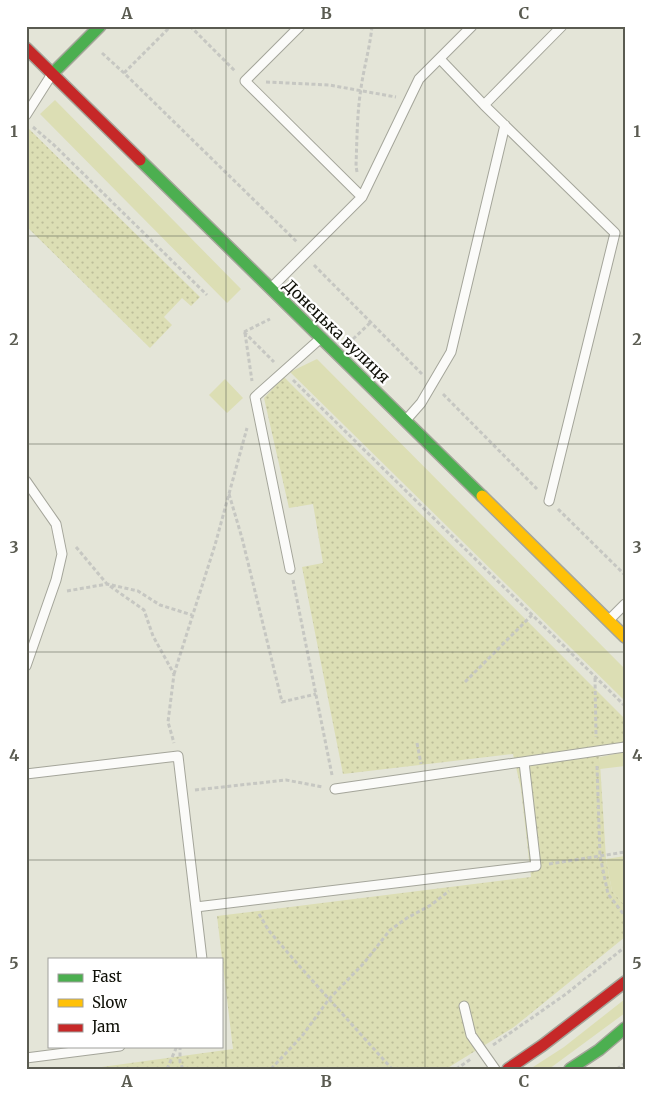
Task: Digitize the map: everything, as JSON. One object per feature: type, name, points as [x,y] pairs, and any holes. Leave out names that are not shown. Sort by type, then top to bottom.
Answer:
[{"type":"street","points":[[52,74],[100,26]]},
{"type":"street","name":"Донецька вулиця","points":[[26,48],[625,637]]},
{"type":"street","points":[[508,1069],[544,1046],[625,982]]},
{"type":"street","points":[[570,1069],[599,1050],[625,1028]]},
{"type":"lane","points":[[300,26],[245,82],[362,196]]},
{"type":"lane","points":[[270,288],[362,196],[419,79],[472,26]]},
{"type":"lane","points":[[484,105],[562,26]]},
{"type":"lane","points":[[440,59],[484,105],[615,233],[550,501]]},
{"type":"lane","points":[[26,115],[52,74]]},
{"type":"lane","points":[[406,421],[421,402],[451,352],[505,125]]},
{"type":"lane","points":[[290,569],[255,397],[321,338]]},
{"type":"lane","points":[[26,481],[56,524],[62,554],[51,594],[26,666]]},
{"type":"lane","points":[[608,621],[625,604]]},
{"type":"lane","points":[[334,790],[625,747]]},
{"type":"lane","points":[[26,774],[178,756],[202,958]]},
{"type":"lane","points":[[196,907],[536,866],[524,762]]},
{"type":"lane","points":[[464,1006],[471,1035],[495,1069]]},
{"type":"lane","points":[[26,1058],[104,1048]]},
{"type":"path","points":[[124,73],[171,26]]},
{"type":"path","points":[[190,26],[245,82],[329,85],[409,100]]},
{"type":"path","points":[[362,196],[356,166],[360,91],[370,50],[372,26]]},
{"type":"path","points":[[26,120],[207,295]]},
{"type":"path","points":[[244,332],[272,318]]},
{"type":"path","points":[[244,332],[625,706]]},
{"type":"path","points":[[244,332],[255,397]]},
{"type":"path","points":[[178,756],[168,722],[174,674],[214,547],[247,426]]},
{"type":"path","points":[[229,494],[242,538],[282,702],[316,694]]},
{"type":"path","points":[[550,501],[625,575]]},
{"type":"path","points":[[75,546],[107,584],[144,610],[153,636],[174,674]]},
{"type":"path","points":[[182,792],[286,780],[334,790],[290,569]]},
{"type":"path","points":[[51,594],[107,584],[138,591],[160,604],[192,615]]},
{"type":"path","points":[[465,682],[532,615]]},
{"type":"path","points":[[595,677],[600,856],[608,894],[625,916]]},
{"type":"path","points":[[417,743],[423,777]]},
{"type":"path","points":[[536,866],[625,852]]},
{"type":"path","points":[[271,1069],[302,1036],[329,999],[364,963],[390,930],[441,898],[452,889],[461,874]]},
{"type":"path","points":[[243,901],[257,912],[269,931],[392,1069]]},
{"type":"path","points":[[456,1069],[566,994],[625,947]]},
{"type":"path","points":[[167,1069],[178,1048]]},
{"type":"path","points":[[179,1048],[180,1062],[183,1069]]},
{"type":"path","points":[[616,1069],[625,1063]]},
{"type":"green space","points":[[55,100],[241,289],[227,303],[40,114]]},
{"type":"green space","points":[[26,126],[200,297],[191,306],[182,298],[164,317],[172,325],[150,348],[26,226]]},
{"type":"green space","points":[[317,359],[625,669],[625,701],[290,372]]},
{"type":"green space","points":[[284,377],[625,719],[625,742],[599,747],[606,859],[612,891],[625,906],[625,937],[514,1027],[446,1069],[87,1069],[233,1049],[217,916],[531,877],[521,789],[513,754],[343,774],[302,567],[323,563],[313,504],[289,508],[264,398]]},
{"type":"green space","points":[[225,379],[243,398],[227,413],[209,395]]},
{"type":"green space","points":[[625,752],[625,766],[600,769],[600,757]]},
{"type":"green space","points":[[625,856],[625,906],[612,891],[606,859]]},
{"type":"green space","points":[[625,999],[625,1013],[549,1069],[530,1069],[564,1047]]},
{"type":"traffic: fast","points":[[52,74],[100,26]]},
{"type":"traffic: fast","points":[[140,160],[482,496]]},
{"type":"traffic: fast","points":[[570,1069],[599,1050],[625,1028]]},
{"type":"traffic: slow","points":[[482,496],[625,637]]},
{"type":"traffic: jam","points":[[26,48],[140,160]]},
{"type":"traffic: jam","points":[[508,1069],[543,1045],[625,982]]}]
